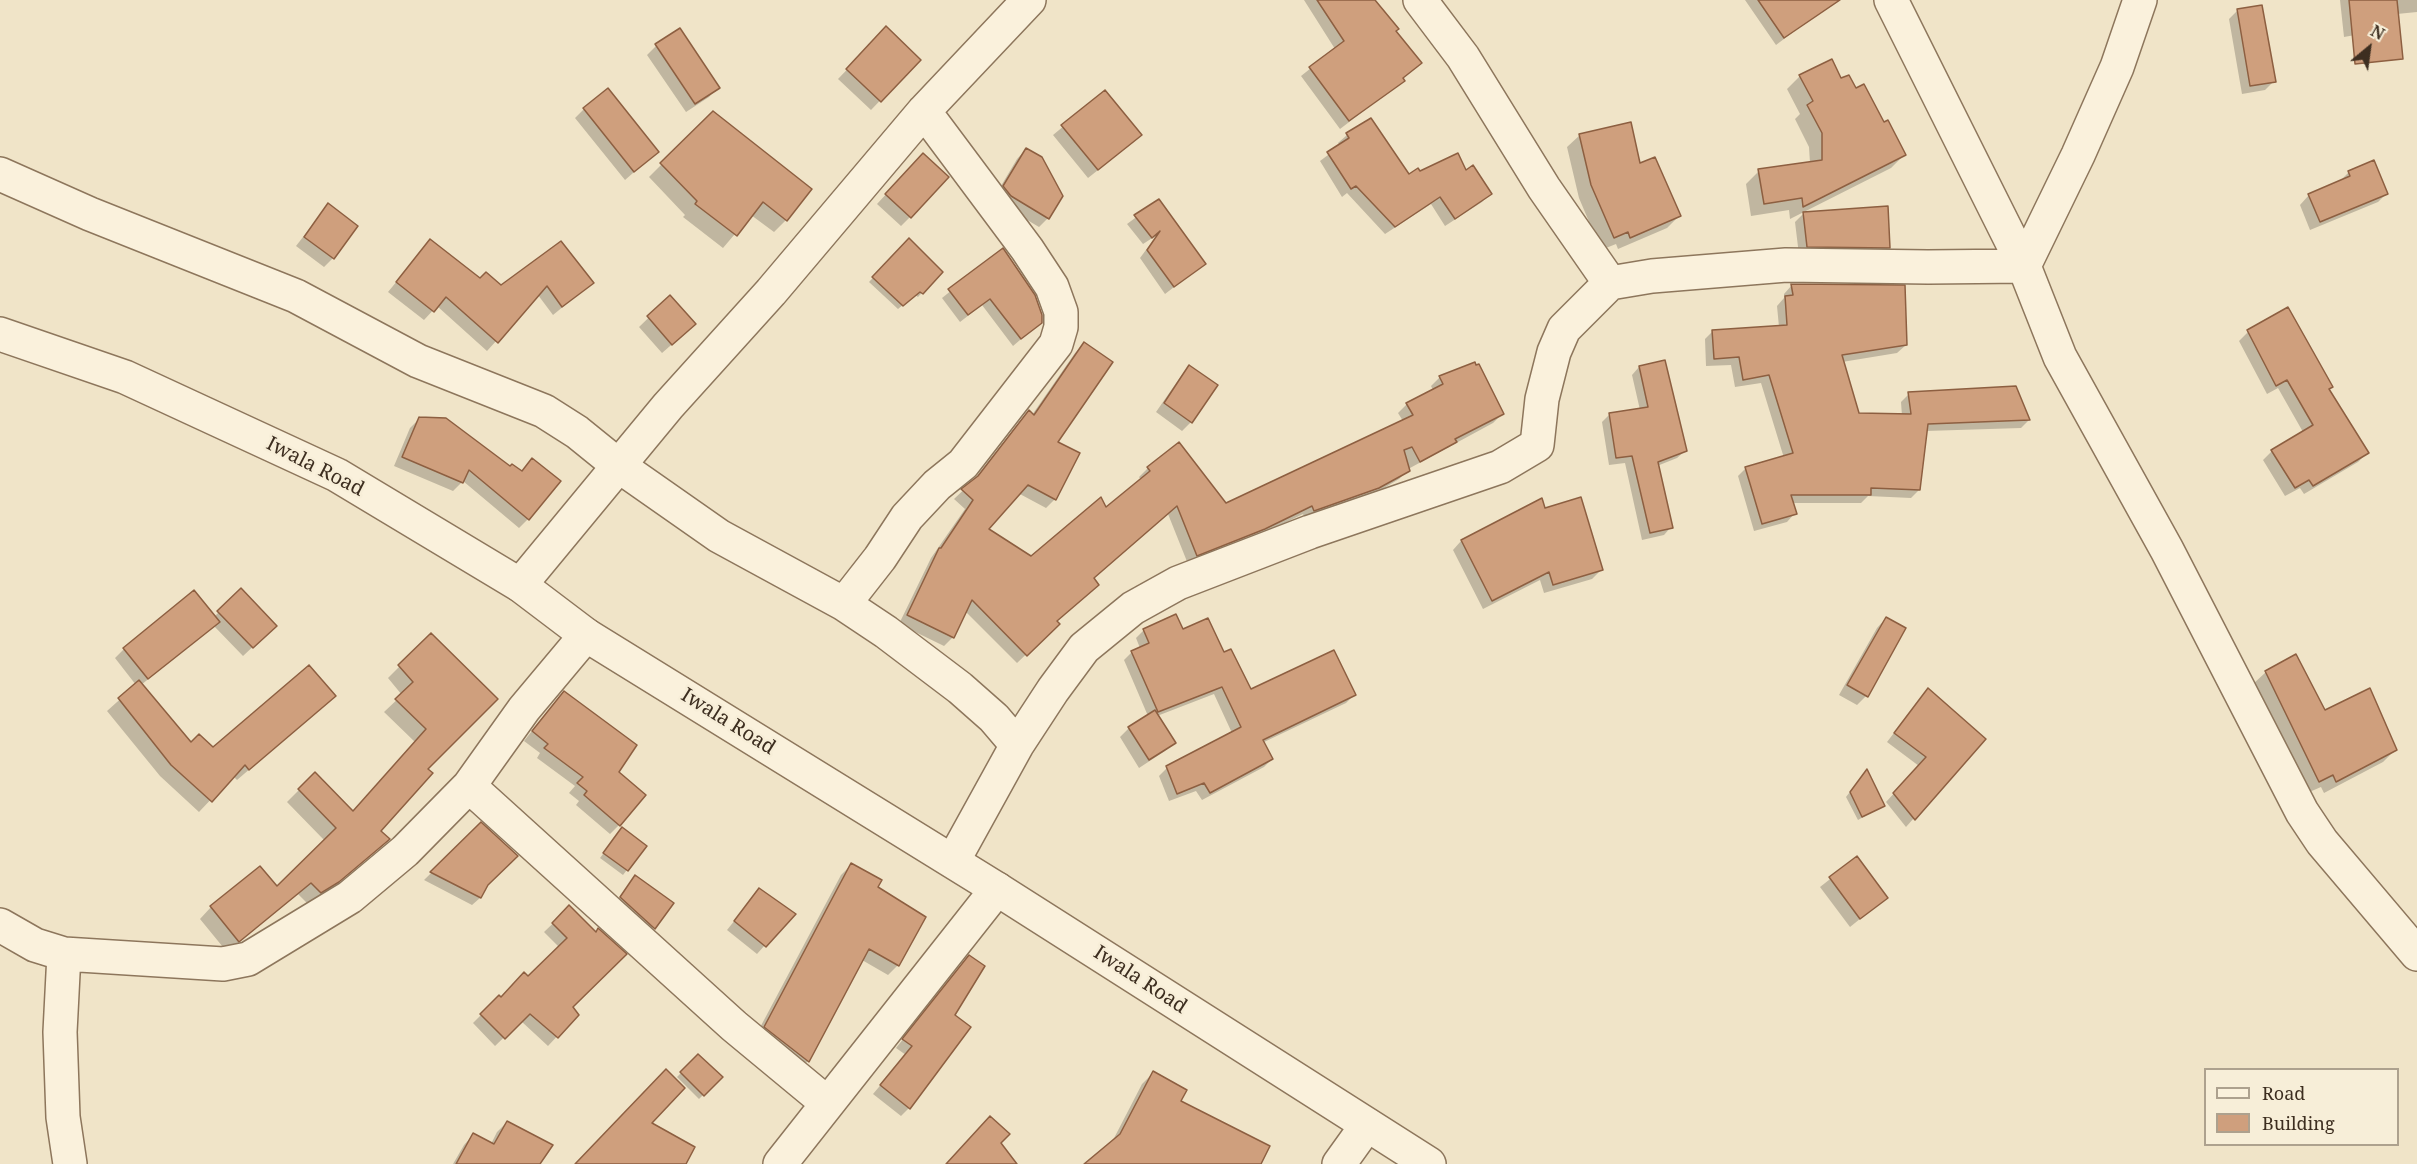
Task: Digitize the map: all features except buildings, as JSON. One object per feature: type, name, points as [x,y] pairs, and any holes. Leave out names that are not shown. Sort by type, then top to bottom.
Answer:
[{"type":"street","points":[[520,585],[668,406],[771,292],[924,111],[1029,0]]},
{"type":"street","points":[[1420,0],[1463,57],[1544,188],[1610,283]]},
{"type":"street","points":[[1891,0],[2024,266],[2060,357],[2167,550],[2302,812],[2322,842],[2417,954]]},
{"type":"street","points":[[2024,266],[2078,155],[2117,67],[2140,0]]},
{"type":"street","points":[[844,604],[880,558],[907,517],[938,485],[963,464],[1056,344],[1061,327],[1061,312],[1052,287],[1015,231],[924,111]]},
{"type":"street","points":[[0,174],[90,214],[296,296],[418,361],[544,411],[578,432],[619,466],[719,536],[844,604],[886,632],[960,688],[994,718],[1017,745]]},
{"type":"street","points":[[952,861],[1017,745],[1053,690],[1084,648],[1133,608],[1178,583],[1288,541],[1500,467],[1537,445],[1542,399],[1554,352],[1564,329],[1610,283],[1652,276],[1786,265],[2024,266]]},
{"type":"street","name":"Iwala Road","points":[[0,334],[125,377],[337,475],[520,585],[586,635],[997,889],[1429,1164]]},
{"type":"street","points":[[0,925],[35,945],[64,954],[223,964],[248,959],[350,897],[405,851],[469,786],[524,709],[586,635]]},
{"type":"street","points":[[469,786],[734,1026],[827,1103]]},
{"type":"street","points":[[780,1164],[997,889]]},
{"type":"street","points":[[64,954],[60,1032],[63,1117],[70,1164]]},
{"type":"street","points":[[1339,1164],[1367,1125]]}]
